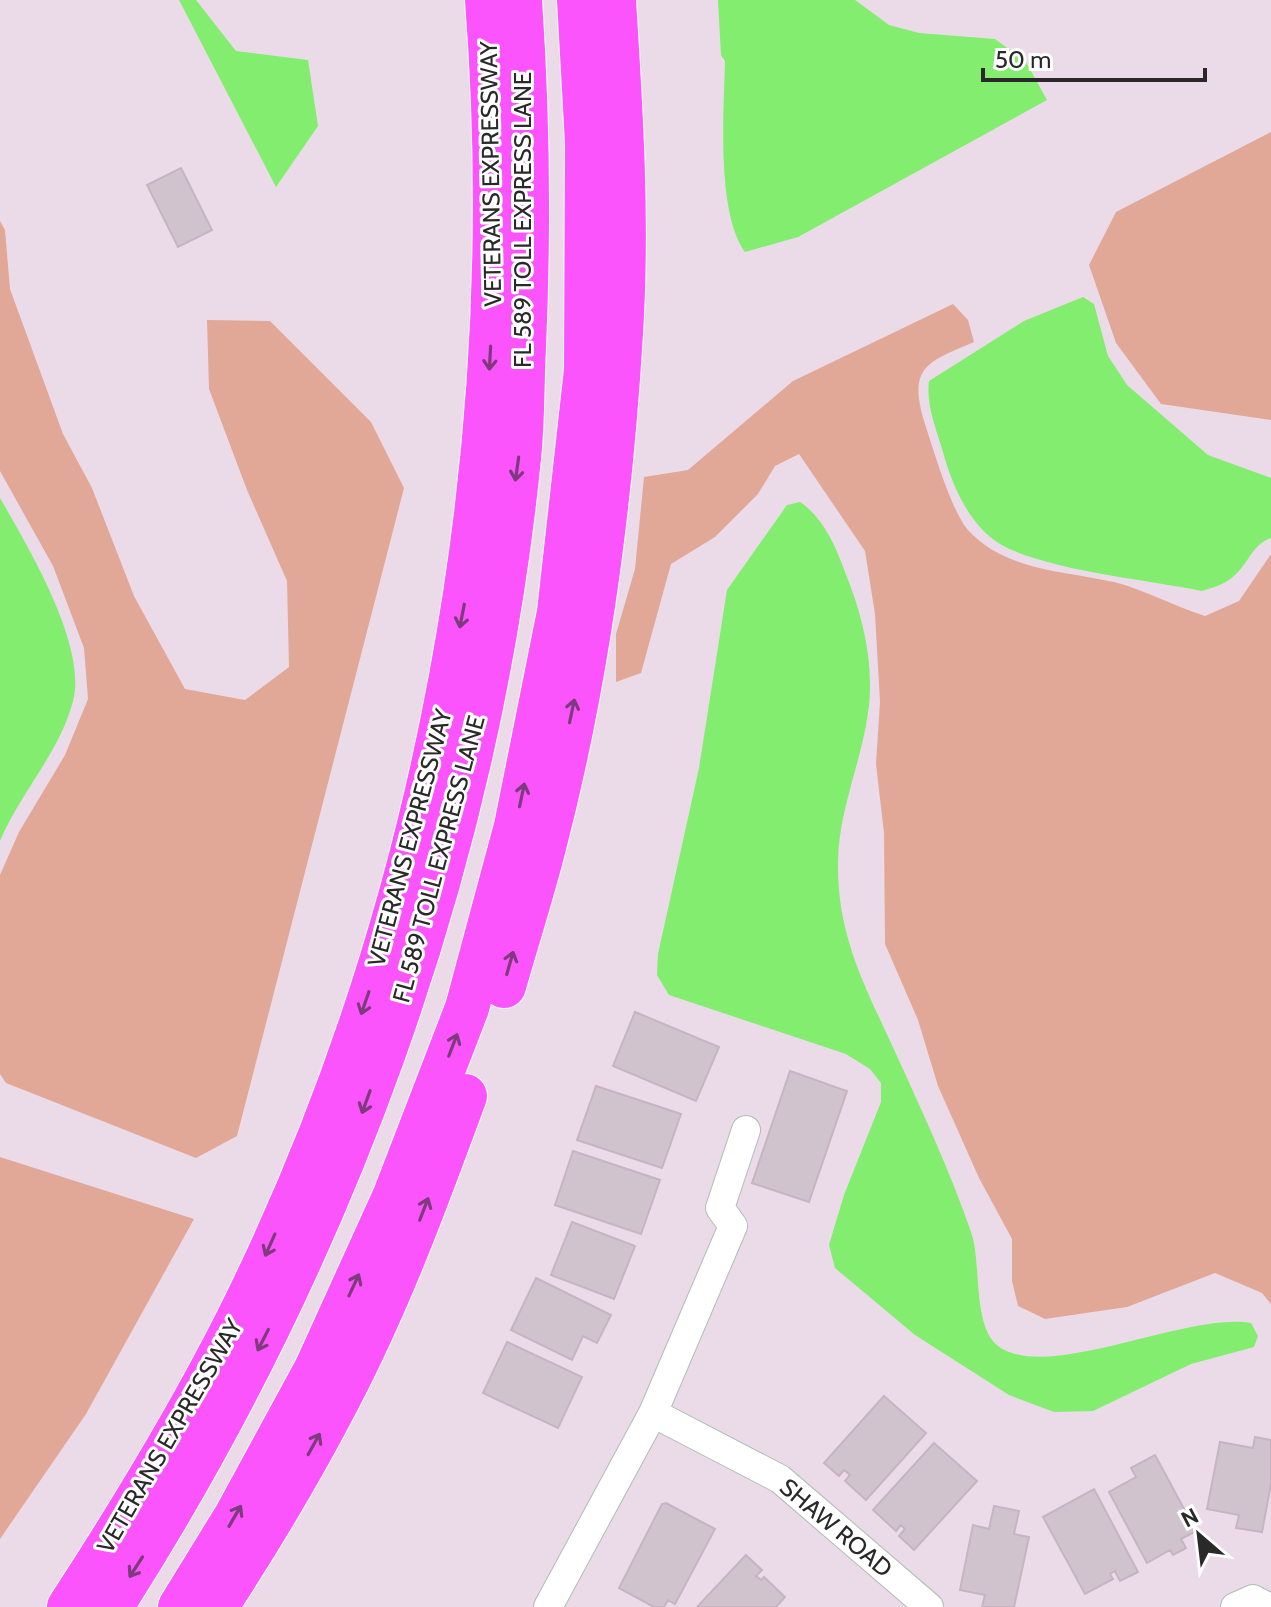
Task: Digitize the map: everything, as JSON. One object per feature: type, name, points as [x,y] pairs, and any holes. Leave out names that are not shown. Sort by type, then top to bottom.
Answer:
[{"type":"highway","name":"VETERANS EXPRESSWAY","points":[[69,1607],[139,1500],[237,1320],[319,1135],[379,963],[435,763],[465,603],[485,455],[496,239],[487,0]]},
{"type":"highway","name":"FL 589 TOLL EXPRESS LANE","points":[[111,1607],[171,1513],[266,1337],[347,1156],[416,961],[460,799],[489,666],[519,457],[527,266],[526,89],[520,0]]},
{"type":"highway","points":[[180,1607],[236,1516],[316,1369],[395,1195],[467,1008],[516,826],[559,612],[586,370],[587,143],[579,0]]},
{"type":"highway","points":[[216,1607],[272,1520],[342,1393],[420,1220],[492,1025],[545,845],[589,628],[613,453],[622,329],[624,160],[614,0]]},
{"type":"street","points":[[548,1607],[653,1413],[733,1226],[720,1208],[746,1130]]},
{"type":"street","name":"SHAW ROAD","points":[[653,1413],[780,1479],[929,1607]]},
{"type":"street","points":[[1235,1607],[1253,1599],[1268,1607]]},
{"type":"shaded area","points":[[179,0],[196,0],[236,51],[308,60],[318,126],[276,187]]},
{"type":"shaded area","points":[[718,0],[855,0],[889,25],[919,33],[995,39],[1026,62],[1047,100],[798,237],[745,252],[736,234],[726,187],[723,133],[725,61],[721,55]]},
{"type":"shaded area","points":[[1271,132],[1271,420],[1161,404],[1116,343],[1089,265],[1116,212]]},
{"type":"shaded area","points":[[0,221],[5,230],[10,289],[63,434],[92,488],[134,596],[185,689],[245,700],[289,667],[287,581],[247,490],[209,389],[207,320],[270,321],[371,422],[404,488],[237,1136],[196,1158],[6,1083],[0,1074],[0,875],[19,832],[65,755],[88,699],[84,648],[53,566],[0,471]]},
{"type":"shaded area","points":[[1083,297],[1094,304],[1108,356],[1127,385],[1208,455],[1271,478],[1271,538],[1260,544],[1236,574],[1220,585],[1202,591],[1097,573],[1019,553],[1000,544],[979,526],[957,491],[932,416],[929,381],[1024,321]]},
{"type":"shaded area","points":[[953,304],[968,320],[974,342],[933,362],[920,378],[918,390],[925,424],[949,495],[968,530],[983,544],[1018,562],[1125,585],[1205,616],[1239,601],[1271,554],[1271,1304],[1262,1293],[1215,1273],[1127,1307],[1045,1319],[1018,1306],[1012,1281],[1012,1239],[979,1178],[938,1086],[918,1020],[885,944],[884,833],[876,764],[880,702],[875,614],[865,551],[799,454],[775,466],[758,494],[715,537],[671,564],[641,673],[616,682],[616,634],[635,569],[644,477],[688,470],[793,381]]},
{"type":"shaded area","points":[[0,498],[52,596],[72,653],[75,678],[73,701],[59,738],[0,841]]},
{"type":"shaded area","points":[[800,502],[822,524],[837,553],[857,606],[869,659],[868,713],[839,847],[839,893],[843,918],[856,964],[936,1142],[971,1232],[981,1309],[990,1337],[998,1346],[1020,1355],[1049,1356],[1083,1352],[1192,1327],[1224,1322],[1251,1323],[1258,1336],[1254,1347],[1191,1364],[1093,1411],[1054,1412],[1009,1395],[915,1335],[835,1268],[829,1245],[844,1195],[881,1102],[881,1083],[870,1069],[846,1054],[669,995],[657,975],[658,954],[699,768],[727,590],[787,505]]},
{"type":"shaded area","points":[[0,1157],[194,1219],[86,1414],[0,1539]]},
{"type":"building","points":[[181,168],[212,230],[178,247],[147,185]]},
{"type":"building","points":[[635,1012],[719,1047],[696,1101],[613,1066]]},
{"type":"building","points":[[790,1071],[847,1091],[809,1202],[752,1183]]},
{"type":"building","points":[[596,1086],[681,1114],[662,1168],[577,1140]]},
{"type":"building","points":[[573,1151],[660,1180],[641,1234],[555,1205]]},
{"type":"building","points":[[572,1222],[635,1246],[614,1299],[551,1275]]},
{"type":"building","points":[[536,1278],[611,1315],[597,1343],[583,1336],[572,1360],[511,1330]]},
{"type":"building","points":[[507,1342],[582,1377],[558,1428],[483,1393]]},
{"type":"building","points":[[884,1396],[926,1433],[866,1500],[845,1481],[850,1475],[844,1470],[839,1476],[824,1463]]},
{"type":"building","points":[[1255,1437],[1271,1440],[1271,1484],[1262,1532],[1236,1528],[1239,1515],[1207,1509],[1220,1442],[1253,1448]]},
{"type":"building","points":[[934,1443],[977,1481],[914,1550],[899,1536],[905,1529],[901,1525],[896,1531],[873,1510]]},
{"type":"building","points":[[1155,1455],[1196,1531],[1181,1539],[1186,1548],[1173,1555],[1170,1550],[1147,1563],[1109,1492],[1136,1477],[1131,1468]]},
{"type":"building","points":[[1094,1489],[1138,1572],[1120,1581],[1115,1571],[1110,1574],[1113,1579],[1085,1594],[1043,1517]]},
{"type":"building","points":[[666,1503],[715,1529],[675,1604],[668,1600],[664,1607],[654,1607],[619,1588],[662,1504]]},
{"type":"building","points":[[994,1506],[1019,1511],[1014,1534],[1029,1537],[1014,1607],[982,1607],[985,1595],[960,1590],[973,1525],[989,1529]]},
{"type":"building","points":[[746,1555],[762,1570],[756,1576],[761,1580],[764,1577],[785,1597],[776,1607],[697,1607]]}]
